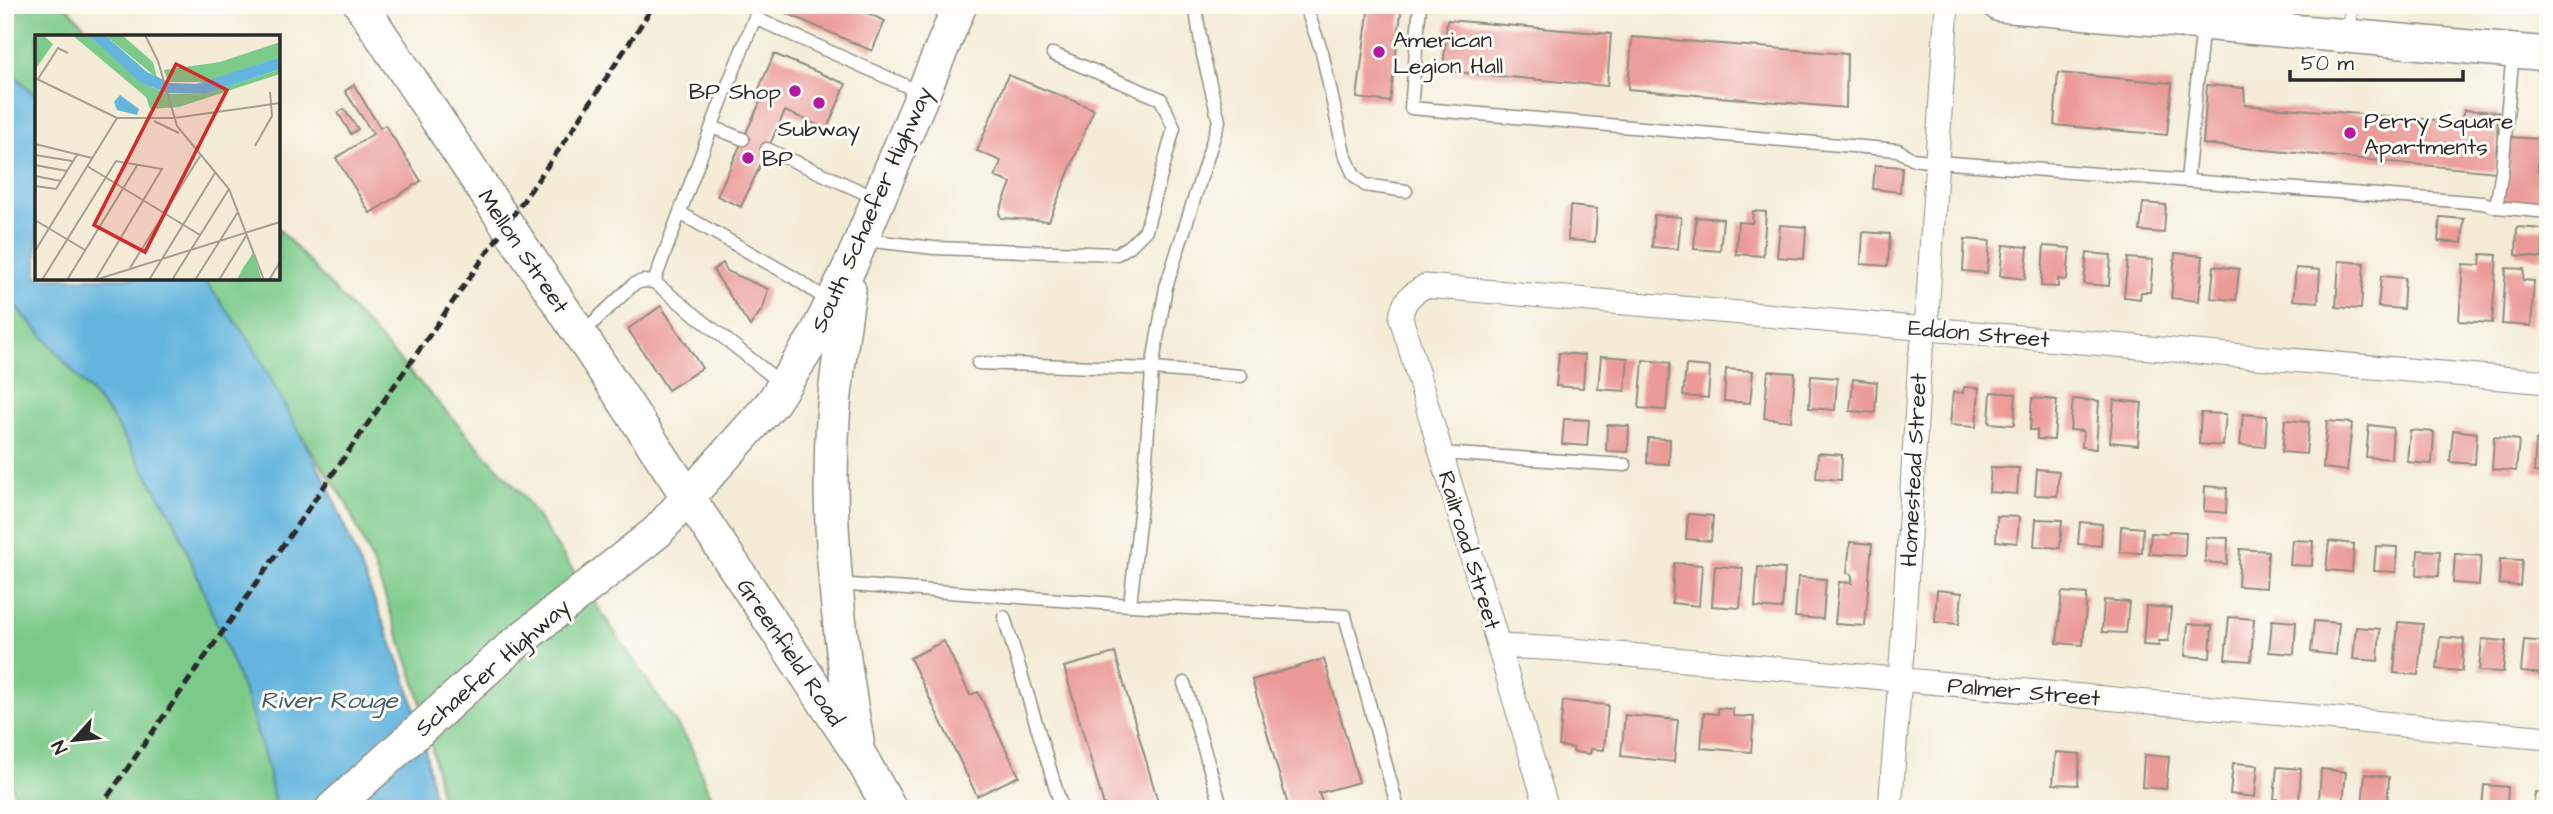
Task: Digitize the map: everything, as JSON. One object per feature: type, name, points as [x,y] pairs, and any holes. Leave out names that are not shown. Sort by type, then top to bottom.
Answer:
[{"type":"main road","name":"Mellon Street","points":[[361,5],[687,497]]},
{"type":"main road","points":[[2000,5],[2047,7],[2203,24],[2351,21],[2513,51],[2548,54]]},
{"type":"main road","name":"South Schaefer Highway","points":[[657,532],[772,402],[802,359],[857,251],[922,93],[948,9]]},
{"type":"main road","points":[[857,251],[833,416],[832,507],[844,668],[859,754]]},
{"type":"main road","name":"Greenfield Road","points":[[687,497],[859,754],[890,809]]},
{"type":"main road","name":"Schaefer Highway","points":[[332,809],[520,639],[657,532]]},
{"type":"street","name":"Homestead Street","points":[[1890,809],[1920,356],[1926,329],[1948,5]]},
{"type":"street","name":"Eddon Street","points":[[1411,294],[1425,286],[1434,286],[2548,382]]},
{"type":"street","name":"Railroad Street","points":[[1411,294],[1402,307],[1401,318],[1547,809]]},
{"type":"street","name":"Palmer Street","points":[[1499,646],[1562,649],[2548,737]]},
{"type":"lane","points":[[654,282],[760,5]]},
{"type":"lane","points":[[1130,605],[1146,459],[1152,369],[1166,287],[1219,121],[1203,55],[1195,5]]},
{"type":"lane","points":[[1305,5],[1322,52],[1344,152],[1354,175],[1365,185],[1406,191]]},
{"type":"lane","points":[[1420,5],[1411,108],[1898,150],[1912,159],[1937,162],[2483,203],[2496,207],[2548,212]]},
{"type":"lane","points":[[755,18],[922,93]]},
{"type":"lane","points":[[2187,180],[2203,24]]},
{"type":"lane","points":[[2496,207],[2513,51]]},
{"type":"lane","points":[[857,251],[946,248],[1117,254],[1130,246],[1146,230],[1174,128],[1161,99],[1053,54]]},
{"type":"lane","points":[[712,127],[743,139]]},
{"type":"lane","points":[[767,149],[878,199]]},
{"type":"lane","points":[[680,213],[793,277],[832,303]]},
{"type":"lane","points":[[579,335],[634,284],[654,282],[784,385]]},
{"type":"lane","points":[[978,362],[1152,369],[1241,376]]},
{"type":"lane","points":[[1440,453],[1625,465]]},
{"type":"lane","points":[[836,584],[1130,605],[1345,616],[1398,809]]},
{"type":"lane","points":[[1004,617],[1062,809]]},
{"type":"lane","points":[[1184,683],[1222,809]]},
{"type":"green space","points":[[5,5],[65,5],[93,35],[35,35],[35,95],[5,66]]},
{"type":"green space","points":[[280,230],[522,494],[690,744],[715,809],[443,809],[428,726],[376,571],[346,502],[295,426],[251,343],[204,280],[280,280]]},
{"type":"green space","points":[[5,296],[111,416],[175,521],[246,696],[267,765],[274,799],[264,809],[19,809],[5,763]]},
{"type":"water","name":"River Rouge","points":[[5,66],[35,95],[35,280],[204,280],[251,343],[328,485],[404,674],[423,736],[436,809],[276,809],[267,765],[246,696],[175,521],[111,416],[5,296]]},
{"type":"building","points":[[779,5],[849,5],[885,21],[872,51],[777,9]]},
{"type":"building","name":"American Legion Hall","points":[[1369,5],[1402,5],[1390,102],[1357,98]]},
{"type":"building","points":[[1447,20],[1611,34],[1607,86],[1443,71]]},
{"type":"building","points":[[1632,37],[1847,54],[1846,108],[1628,89]]},
{"type":"building","points":[[774,54],[846,84],[827,129],[785,111],[741,207],[717,196],[761,100],[755,98]]},
{"type":"building","points":[[2058,73],[2172,83],[2167,135],[2054,125]]},
{"type":"building","points":[[1008,75],[1094,109],[1049,221],[1001,218],[999,213],[1011,183],[995,177],[1001,161],[977,151]]},
{"type":"building","points":[[354,85],[380,128],[385,125],[421,181],[370,213],[336,158],[373,134],[345,91]]},
{"type":"building","name":"Perry Square Apartments","points":[[2207,85],[2244,88],[2245,105],[2461,122],[2464,110],[2498,112],[2496,172],[2203,144]]},
{"type":"building","points":[[344,109],[358,129],[351,134],[338,113]]},
{"type":"building","points":[[2508,137],[2539,139],[2538,172],[2548,173],[2548,208],[2503,203]]},
{"type":"building","points":[[1875,165],[1902,167],[1900,192],[1873,189]]},
{"type":"building","points":[[2143,203],[2166,205],[2164,233],[2140,231]]},
{"type":"building","points":[[1570,206],[1597,209],[1595,242],[1568,240]]},
{"type":"building","points":[[1753,211],[1766,212],[1763,256],[1736,254],[1738,222],[1752,223]]},
{"type":"building","points":[[1654,215],[1681,217],[1678,249],[1652,247]]},
{"type":"building","points":[[1696,217],[1723,219],[1720,251],[1694,249]]},
{"type":"building","points":[[2440,217],[2464,219],[2462,243],[2438,241]]},
{"type":"building","points":[[1780,225],[1806,227],[1804,259],[1777,257]]},
{"type":"building","points":[[2517,227],[2544,229],[2542,258],[2516,255]]},
{"type":"building","points":[[1863,232],[1890,234],[1888,266],[1861,264]]},
{"type":"building","points":[[1965,239],[1990,241],[1987,273],[1963,271]]},
{"type":"building","points":[[2003,245],[2028,247],[2025,279],[2000,276]]},
{"type":"building","points":[[2044,246],[2070,248],[2067,280],[2058,279],[2058,287],[2041,286]]},
{"type":"building","points":[[2087,253],[2111,255],[2109,286],[2084,284]]},
{"type":"building","points":[[2175,253],[2203,256],[2199,301],[2171,298]]},
{"type":"building","points":[[2481,254],[2497,255],[2492,323],[2459,321],[2463,264],[2480,265]]},
{"type":"building","points":[[2128,258],[2153,260],[2150,292],[2141,292],[2140,299],[2124,297]]},
{"type":"building","points":[[2339,261],[2364,263],[2361,309],[2336,307]]},
{"type":"building","points":[[723,263],[727,271],[768,289],[763,308],[750,326],[713,270]]},
{"type":"building","points":[[2214,266],[2239,269],[2236,300],[2211,298]]},
{"type":"building","points":[[2296,268],[2320,270],[2318,302],[2293,300]]},
{"type":"building","points":[[2506,268],[2524,269],[2523,280],[2534,281],[2531,326],[2502,324]]},
{"type":"building","points":[[2381,276],[2405,278],[2403,309],[2378,307]]},
{"type":"building","points":[[661,306],[702,368],[668,390],[628,329]]},
{"type":"building","points":[[1559,353],[1585,355],[1583,388],[1556,386]]},
{"type":"building","points":[[1601,356],[1628,358],[1625,391],[1598,389]]},
{"type":"building","points":[[1643,360],[1670,363],[1666,410],[1639,408]]},
{"type":"building","points":[[1686,365],[1710,367],[1708,398],[1683,396]]},
{"type":"building","points":[[1726,369],[1753,371],[1750,403],[1724,401]]},
{"type":"building","points":[[1768,371],[1795,373],[1791,421],[1764,418]]},
{"type":"building","points":[[1811,376],[1837,378],[1835,410],[1809,408]]},
{"type":"building","points":[[1853,379],[1877,382],[1875,413],[1850,411]]},
{"type":"building","points":[[1964,387],[1979,388],[1976,427],[1950,425],[1953,392],[1963,393]]},
{"type":"building","points":[[1991,392],[2016,394],[2014,425],[1989,423]]},
{"type":"building","points":[[2032,398],[2057,400],[2054,440],[2037,439],[2037,430],[2030,430]]},
{"type":"building","points":[[2073,399],[2099,401],[2096,449],[2082,447],[2083,431],[2070,430]]},
{"type":"building","points":[[2114,400],[2142,403],[2138,445],[2110,442]]},
{"type":"building","points":[[2201,413],[2226,414],[2223,446],[2199,444]]},
{"type":"building","points":[[2243,414],[2267,416],[2265,447],[2240,445]]},
{"type":"building","points":[[1564,419],[1589,420],[1587,446],[1562,444]]},
{"type":"building","points":[[2285,420],[2309,422],[2306,454],[2282,452]]},
{"type":"building","points":[[2327,421],[2352,423],[2347,471],[2323,468]]},
{"type":"building","points":[[1607,425],[1629,426],[1628,452],[1606,451]]},
{"type":"building","points":[[2369,425],[2393,428],[2391,459],[2366,457]]},
{"type":"building","points":[[2410,430],[2434,432],[2432,464],[2407,462]]},
{"type":"building","points":[[2453,430],[2477,433],[2475,464],[2450,462]]},
{"type":"building","points":[[2494,437],[2519,440],[2516,471],[2492,469]]},
{"type":"building","points":[[1648,438],[1670,439],[1669,464],[1647,463]]},
{"type":"building","points":[[2536,440],[2548,441],[2548,473],[2534,472]]},
{"type":"building","points":[[1818,453],[1842,455],[1841,480],[1816,478]]},
{"type":"building","points":[[1991,467],[2019,468],[2017,494],[1989,492]]},
{"type":"building","points":[[2037,469],[2059,471],[2057,496],[2035,495]]},
{"type":"building","points":[[2205,486],[2227,488],[2226,513],[2204,511]]},
{"type":"building","points":[[1688,514],[1713,516],[1711,541],[1686,539]]},
{"type":"building","points":[[2542,515],[2548,516],[2548,541],[2540,541]]},
{"type":"building","points":[[1997,516],[2019,517],[2017,543],[1996,541]]},
{"type":"building","points":[[2036,519],[2062,520],[2060,548],[2034,546]]},
{"type":"building","points":[[2080,522],[2102,524],[2101,546],[2078,544]]},
{"type":"building","points":[[2121,526],[2143,528],[2142,553],[2120,552]]},
{"type":"building","points":[[2169,531],[2186,532],[2185,556],[2149,554],[2151,533],[2168,534]]},
{"type":"building","points":[[2206,537],[2228,538],[2227,564],[2205,562]]},
{"type":"building","points":[[2292,540],[2313,541],[2312,566],[2290,565]]},
{"type":"building","points":[[2329,541],[2354,544],[2352,572],[2326,570]]},
{"type":"building","points":[[1850,542],[1872,544],[1865,626],[1835,624],[1839,582],[1852,583],[1852,574],[1847,573]]},
{"type":"building","points":[[2376,546],[2397,547],[2396,572],[2374,571]]},
{"type":"building","points":[[2240,549],[2268,551],[2266,588],[2238,586]]},
{"type":"building","points":[[2418,550],[2440,551],[2439,576],[2417,575]]},
{"type":"building","points":[[2455,554],[2481,556],[2479,585],[2453,583]]},
{"type":"building","points":[[2500,559],[2522,560],[2520,586],[2499,584]]},
{"type":"building","points":[[1674,563],[1702,565],[1699,606],[1672,603]]},
{"type":"building","points":[[2542,563],[2548,563],[2548,589],[2541,588]]},
{"type":"building","points":[[1715,566],[1743,568],[1740,608],[1712,606]]},
{"type":"building","points":[[1758,567],[1785,569],[1782,609],[1755,607]]},
{"type":"building","points":[[1798,577],[1826,579],[1823,619],[1795,617]]},
{"type":"building","points":[[1937,590],[1962,593],[1959,624],[1935,622]]},
{"type":"building","points":[[2062,592],[2087,594],[2083,645],[2057,643]]},
{"type":"building","points":[[2104,600],[2129,602],[2126,633],[2102,632]]},
{"type":"building","points":[[2146,606],[2171,608],[2168,641],[2159,641],[2159,646],[2143,645]]},
{"type":"building","points":[[2229,617],[2254,619],[2251,661],[2225,659]]},
{"type":"building","points":[[2272,620],[2296,622],[2294,654],[2269,652]]},
{"type":"building","points":[[2314,621],[2339,623],[2336,655],[2311,652]]},
{"type":"building","points":[[2398,622],[2423,624],[2418,675],[2394,673]]},
{"type":"building","points":[[2188,624],[2212,626],[2210,658],[2185,656]]},
{"type":"building","points":[[2356,627],[2380,629],[2378,661],[2353,659]]},
{"type":"building","points":[[2440,637],[2464,639],[2462,671],[2437,669]]},
{"type":"building","points":[[2482,639],[2506,641],[2503,672],[2479,671]]},
{"type":"building","points":[[2524,640],[2548,642],[2545,674],[2521,672]]},
{"type":"building","points":[[944,641],[970,695],[978,692],[1019,776],[977,796],[910,658]]},
{"type":"building","points":[[1115,653],[1160,809],[1105,809],[1064,667]]},
{"type":"building","points":[[1324,659],[1359,782],[1319,793],[1324,809],[1289,809],[1252,680]]},
{"type":"building","points":[[1563,701],[1608,705],[1604,750],[1591,749],[1590,754],[1573,752],[1574,748],[1559,746]]},
{"type":"building","points":[[1718,708],[1733,709],[1733,716],[1754,717],[1751,752],[1701,748],[1704,713],[1718,714]]},
{"type":"building","points":[[1625,715],[1678,720],[1674,762],[1621,756]]},
{"type":"building","points":[[2056,752],[2080,754],[2078,785],[2053,784]]},
{"type":"building","points":[[2144,755],[2169,757],[2166,789],[2142,787]]},
{"type":"building","points":[[2233,763],[2258,765],[2255,797],[2230,794]]},
{"type":"building","points":[[2277,767],[2301,769],[2299,801],[2274,799]]},
{"type":"building","points":[[2321,769],[2346,772],[2343,803],[2319,801]]},
{"type":"building","points":[[2365,774],[2389,777],[2387,808],[2362,806]]},
{"type":"building","points":[[2484,785],[2508,787],[2507,809],[2482,809]]},
{"type":"building","points":[[2535,792],[2548,793],[2548,809],[2533,809]]},
{"type":"railway","points":[[99,809],[567,138],[654,5]]},
{"type":"place","name":"American Legion Hall","points":[[1379,52]]},
{"type":"place","name":"BP Shop","points":[[795,91]]},
{"type":"place","name":"Subway","points":[[819,103]]},
{"type":"place","name":"Perry Square Apartments","points":[[2350,133]]},
{"type":"place","name":"BP","points":[[748,158]]}]
